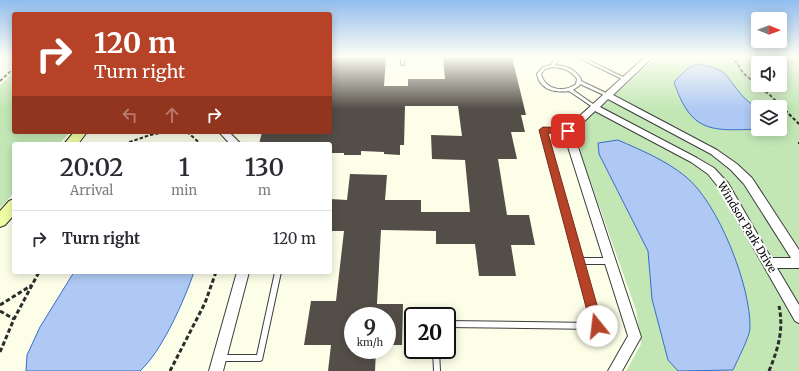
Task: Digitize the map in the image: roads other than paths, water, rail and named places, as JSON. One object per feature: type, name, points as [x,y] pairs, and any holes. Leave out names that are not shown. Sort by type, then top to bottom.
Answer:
[{"type":"street","points":[[616,371],[635,337],[568,131],[630,74]]},
{"type":"street","name":"Windsor Park Drive","points":[[607,95],[714,152],[734,167],[748,181],[799,261]]},
{"type":"street","name":"Windsor Park Drive","points":[[594,107],[694,160],[711,171],[724,186],[799,317]]},
{"type":"street","points":[[72,142],[79,134]]},
{"type":"street","points":[[226,134],[234,142]]},
{"type":"street","points":[[0,221],[12,207]]},
{"type":"street","points":[[768,263],[799,261]]},
{"type":"street","points":[[216,371],[242,274]]},
{"type":"lane","points":[[540,74],[539,77],[541,81],[554,89],[571,90],[594,107]]},
{"type":"lane","points":[[576,74],[580,79],[580,82],[607,95]]},
{"type":"lane","points":[[615,74],[625,79]]},
{"type":"lane","points":[[571,90],[580,82]]},
{"type":"lane","points":[[456,324],[597,326],[543,130],[568,131]]},
{"type":"lane","points":[[579,260],[609,260]]},
{"type":"lane","points":[[220,358],[260,358],[278,274]]},
{"type":"lane","points":[[436,359],[437,371]]},
{"type":"water","points":[[682,74],[725,74],[744,98],[751,103],[751,129],[728,130],[705,125],[696,120],[688,111],[674,82]]},
{"type":"water","points":[[618,140],[661,160],[685,176],[697,188],[720,224],[739,268],[749,310],[749,332],[733,370],[678,371],[668,360],[652,299],[648,251],[599,154],[598,143]]},
{"type":"water","points":[[73,274],[193,274],[172,325],[156,351],[140,371],[26,371],[27,355],[40,327]]}]
